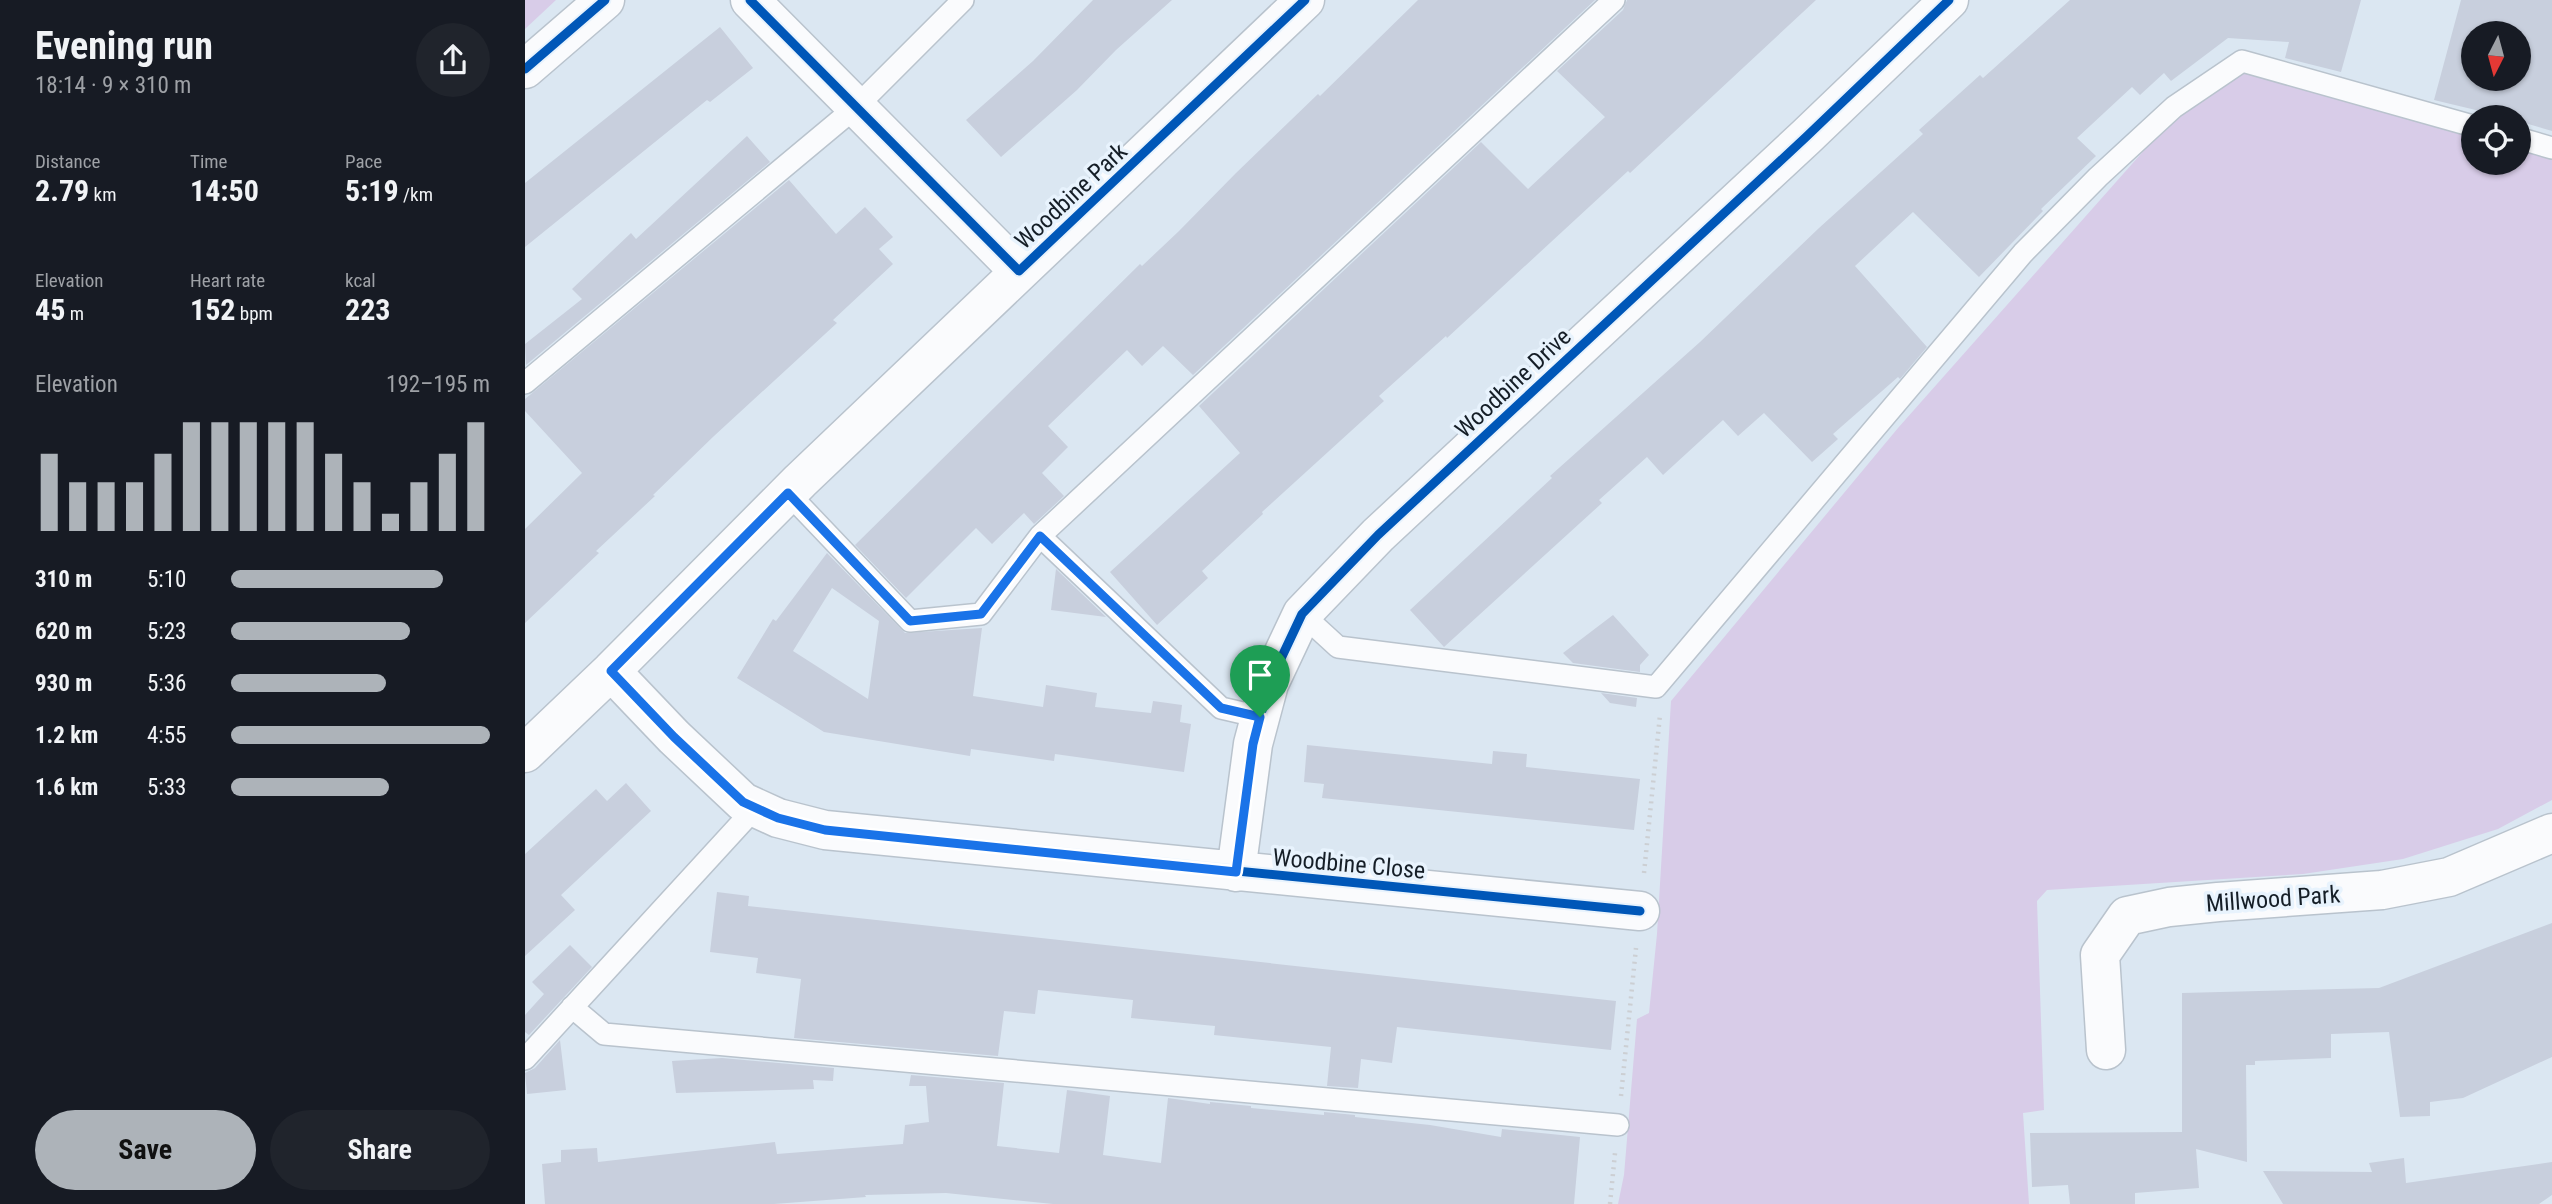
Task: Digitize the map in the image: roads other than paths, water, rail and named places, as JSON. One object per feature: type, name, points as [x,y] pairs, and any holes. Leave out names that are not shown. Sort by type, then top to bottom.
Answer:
[{"type":"street","points":[[525,69],[605,0]]},
{"type":"street","name":"Woodbine Park","points":[[750,0],[1019,271]]},
{"type":"street","name":"Woodbine Park","points":[[525,753],[611,671],[788,493],[1305,0]]},
{"type":"street","name":"Woodbine Drive","points":[[1236,872],[1253,744],[1269,684],[1302,614],[1378,535],[1806,137],[1936,4]]},
{"type":"street","name":"Woodbine Close","points":[[611,671],[674,737],[743,802],[778,818],[825,830],[1640,911]]},
{"type":"street","name":"Millwood Park","points":[[2106,1050],[2100,955],[2127,916],[2218,902],[2382,890],[2449,877],[2552,833]]},
{"type":"lane","points":[[525,383],[856,107],[963,0]]},
{"type":"lane","points":[[788,493],[910,621],[981,614],[1040,536],[1614,0]]},
{"type":"lane","points":[[1302,614],[1338,647],[1656,687],[2023,253],[2098,177],[2174,107],[2242,61],[2461,122]]},
{"type":"lane","points":[[2531,142],[2552,148]]},
{"type":"lane","points":[[1040,536],[1221,708],[1260,717]]},
{"type":"lane","points":[[525,1059],[756,807]]},
{"type":"lane","points":[[572,1007],[604,1034],[1618,1125]]}]
